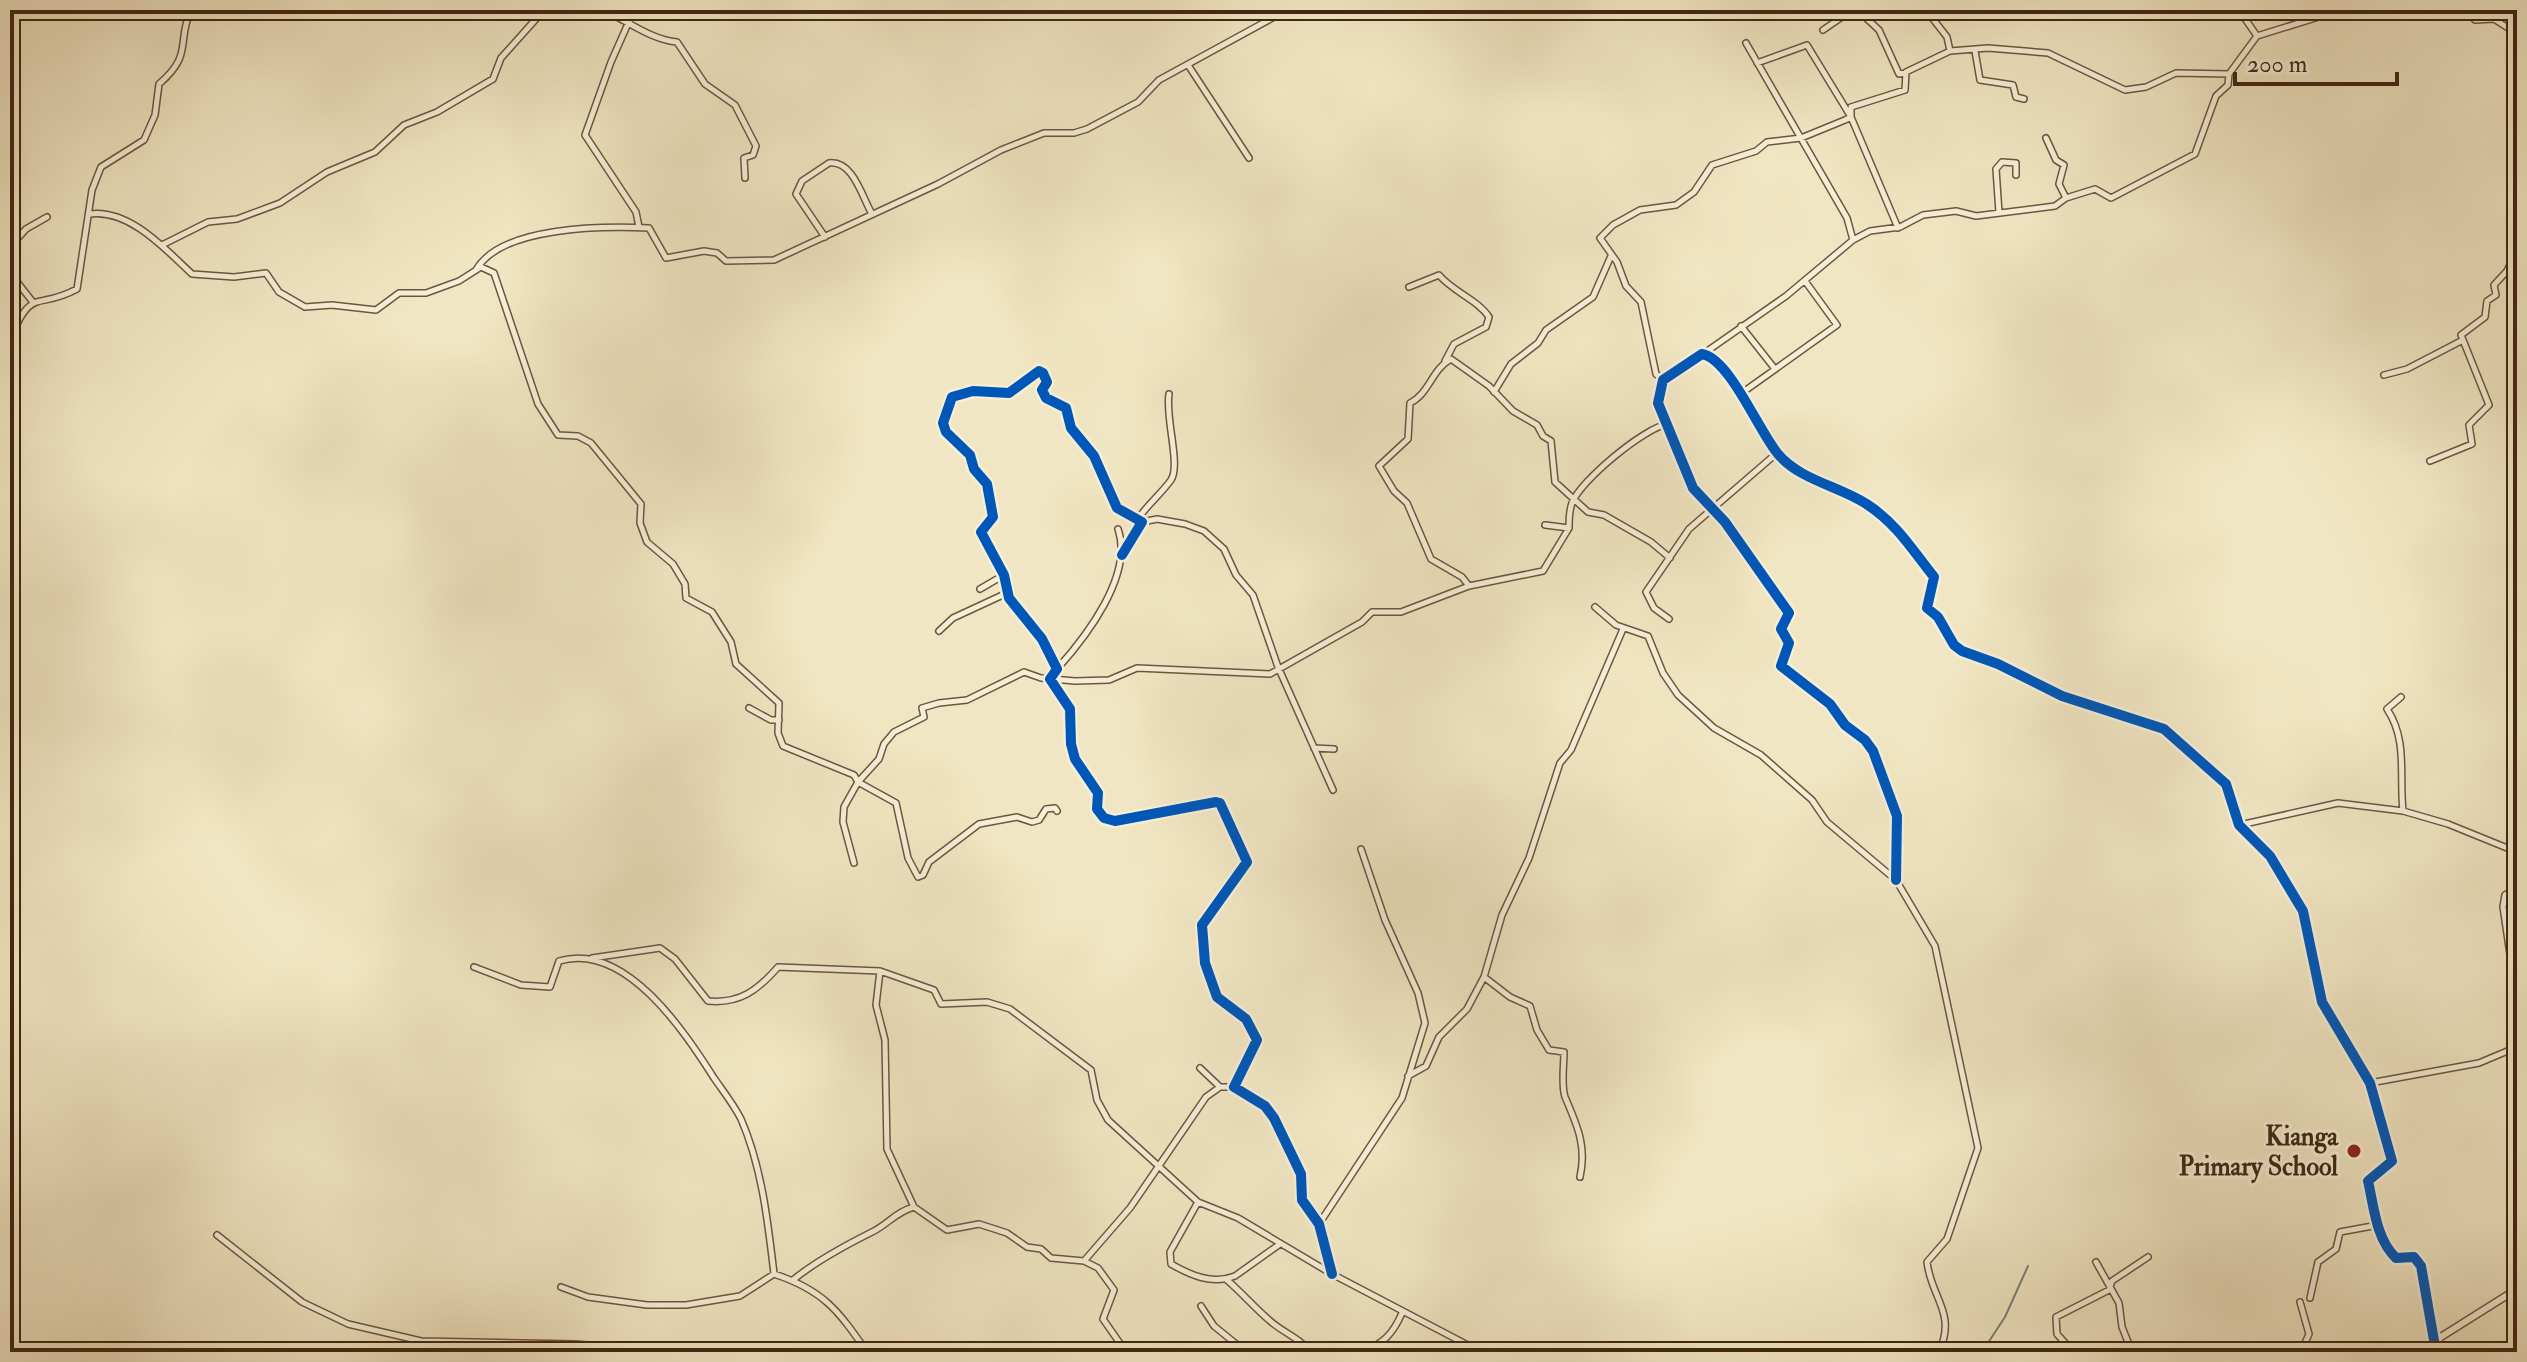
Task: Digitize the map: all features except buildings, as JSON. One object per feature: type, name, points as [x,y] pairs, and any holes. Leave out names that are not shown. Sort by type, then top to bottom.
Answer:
[{"type":"street","points":[[10,339],[24,307],[32,301],[77,289],[92,190],[101,167],[144,140],[155,115],[159,84],[171,73],[185,49],[187,19],[191,10]]},
{"type":"street","points":[[162,245],[208,222],[237,219],[280,203],[327,172],[375,152],[404,125],[437,112],[493,79],[501,58],[544,10]]},
{"type":"street","points":[[602,10],[631,21],[659,40],[677,42],[705,84],[735,105],[756,146],[753,155],[744,158],[745,178]]},
{"type":"street","points":[[634,10],[611,62],[585,135],[636,212],[639,227]]},
{"type":"street","points":[[90,214],[131,224],[162,245],[192,274],[234,277],[266,273],[279,292],[314,309],[332,305],[376,310],[399,293],[426,293],[459,281],[475,270],[485,254],[515,240],[587,226],[649,228],[666,258],[704,251],[717,253],[726,261],[774,260],[1001,150],[1044,133],[1074,133],[1087,129],[1138,102],[1159,80],[1287,10]]},
{"type":"street","points":[[1926,10],[1947,37],[1950,51]]},
{"type":"street","points":[[2239,10],[2257,36]]},
{"type":"street","points":[[1896,880],[1897,816],[1873,751],[1845,725],[1830,704],[1781,666],[1789,643],[1781,629],[1789,613],[1693,488],[1658,403],[1663,380],[1805,281],[1853,240],[1870,231],[1898,228],[1923,215],[1956,211],[1976,216],[2055,206],[2066,198],[2095,189],[2111,198],[2195,154],[2216,96],[2228,85],[2229,74],[2257,36],[2341,10]]},
{"type":"street","points":[[2466,10],[2475,20],[2494,19],[2508,28],[2517,11]]},
{"type":"street","points":[[1823,30],[1842,17],[1865,17],[1879,30],[1899,74],[1950,51],[2022,48],[2048,53],[2125,90],[2146,87],[2176,73],[2229,74]]},
{"type":"street","points":[[1746,43],[1847,218],[1853,240]]},
{"type":"street","points":[[1757,63],[1807,45],[1851,117],[1898,228]]},
{"type":"street","points":[[1975,51],[1980,80],[2013,85],[2016,97],[2024,99]]},
{"type":"street","points":[[1188,65],[1249,158]]},
{"type":"street","points":[[1851,117],[1851,107],[1905,90],[1906,73]]},
{"type":"street","points":[[1663,380],[1656,374],[1641,302],[1626,286],[1600,238],[1613,225],[1640,210],[1676,205],[1694,192],[1712,165],[1756,151],[1767,142],[1801,138],[1851,117]]},
{"type":"street","points":[[2046,138],[2056,160],[2064,165],[2059,184],[2066,198]]},
{"type":"street","points":[[1999,213],[1996,169],[2002,162],[2016,163],[2016,175]]},
{"type":"street","points":[[825,237],[796,194],[802,181],[829,163],[843,165],[850,172],[872,215]]},
{"type":"street","points":[[32,301],[14,278],[10,248],[26,229],[47,217]]},
{"type":"street","points":[[2384,375],[2407,369],[2461,341],[2465,330],[2485,317],[2487,301],[2496,295],[2494,285],[2504,277],[2517,250]]},
{"type":"street","points":[[1494,392],[1511,364],[1538,343],[1546,330],[1593,297],[1611,256]]},
{"type":"street","points":[[475,270],[489,268],[494,273],[538,404],[558,435],[578,436],[591,443],[641,504],[640,523],[647,542],[673,564],[685,584],[686,598],[712,612],[731,642],[736,664],[779,703],[783,746],[854,775],[858,782],[896,803],[908,858],[918,877],[923,875],[929,862],[979,824],[1017,817],[1032,822],[1039,820],[1046,809],[1055,808],[1057,811]]},
{"type":"street","points":[[1409,287],[1439,275],[1444,284],[1489,317],[1486,327],[1454,344],[1444,362]]},
{"type":"street","points":[[1739,395],[1837,325],[1805,281]]},
{"type":"street","points":[[1741,326],[1775,369]]},
{"type":"street","points":[[2430,461],[2472,444],[2469,425],[2489,405],[2461,341]]},
{"type":"street","points":[[1702,354],[1723,366],[1777,453],[1795,471],[1847,493],[1899,528],[1934,577],[1927,608],[1938,617],[1954,645],[2062,696],[2164,729],[2177,738],[2185,751],[2226,784],[2239,825],[2270,856],[2303,911],[2322,1002],[2370,1083],[2392,1161],[2368,1181],[2378,1225],[2386,1248],[2396,1258],[2414,1257],[2421,1266],[2436,1352]]},
{"type":"street","points":[[1469,586],[1462,577],[1431,559],[1407,503],[1394,491],[1379,466],[1408,439],[1410,403],[1428,387],[1434,371],[1451,359],[1518,415],[1537,425],[1543,436],[1551,441],[1555,482],[1574,500],[1588,512],[1604,515],[1651,542],[1670,558]]},
{"type":"street","points":[[1057,669],[1042,639],[1007,593],[1004,575],[981,532],[993,517],[987,484],[974,469],[970,455],[947,434],[943,423],[952,397],[973,391],[1009,393],[1039,371],[1047,382],[1042,390],[1046,398],[1066,408],[1071,428],[1094,456],[1117,508],[1140,520],[1157,519],[1185,524],[1216,538],[1236,575],[1253,595],[1278,667],[1333,790]]},
{"type":"street","points":[[1050,679],[1087,636],[1109,596],[1122,555],[1140,520],[1173,478],[1176,454],[1169,442],[1169,394]]},
{"type":"street","points":[[854,863],[843,822],[844,807],[858,782],[879,759],[884,744],[894,732],[924,717],[922,708],[967,700],[1024,672],[1050,679],[1102,681],[1137,668],[1270,674],[1362,622],[1372,612],[1401,612],[1469,586],[1543,571],[1569,528],[1574,500],[1617,454],[1656,425],[1668,424]]},
{"type":"street","points":[[1669,619],[1654,608],[1646,592],[1689,529],[1777,453]]},
{"type":"street","points":[[1545,525],[1569,528]]},
{"type":"street","points":[[1118,529],[1122,555]]},
{"type":"street","points":[[980,589],[1004,575]]},
{"type":"street","points":[[939,631],[953,618],[1007,593]]},
{"type":"street","points":[[1595,607],[1623,629],[1648,636],[1663,673],[1678,695],[1714,728],[1761,755],[1812,800],[1827,822],[1896,880],[1935,946],[1978,1148],[1947,1239],[1927,1262],[1947,1320],[1946,1338],[1939,1352]]},
{"type":"street","points":[[1408,1076],[1426,1066],[1439,1037],[1467,1009],[1484,977],[1502,915],[1529,858],[1560,763],[1571,750],[1623,629]]},
{"type":"street","points":[[1050,679],[1070,709],[1071,744],[1075,759],[1098,793],[1097,809],[1104,818],[1115,821],[1216,802],[1220,803],[1233,827],[1247,862],[1202,925],[1205,963],[1217,997],[1246,1019],[1257,1040],[1234,1087]]},
{"type":"street","points":[[2401,697],[2387,709],[2402,746],[2399,779],[2403,811]]},
{"type":"street","points":[[749,708],[771,720],[779,720]]},
{"type":"street","points":[[1314,748],[1334,749]]},
{"type":"street","points":[[2239,825],[2338,803],[2403,811],[2448,824],[2517,852]]},
{"type":"street","points":[[1319,1224],[1402,1098],[1425,1023],[1418,993],[1385,920],[1361,849]]},
{"type":"street","points":[[2517,888],[2505,895],[2503,907],[2517,1001]]},
{"type":"street","points":[[474,967],[521,985],[550,987],[559,961],[577,956],[592,958],[660,948],[675,959],[708,1001],[721,1002],[752,993],[781,966],[880,971],[934,990],[941,1004],[987,1002],[1010,1009],[1091,1070],[1097,1100],[1108,1120],[1198,1202],[1238,1218],[1402,1313],[1481,1352]]},
{"type":"street","points":[[592,958],[620,972],[662,1005],[677,1022],[740,1119],[767,1208],[774,1274]]},
{"type":"street","points":[[880,971],[876,1005],[885,1040],[887,1149],[914,1207],[947,1230],[979,1224],[1007,1233],[1027,1247],[1041,1249],[1051,1258],[1084,1261],[1098,1268],[1114,1290],[1103,1319],[1126,1352]]},
{"type":"street","points":[[1484,977],[1510,997],[1530,1006],[1537,1030],[1549,1050],[1564,1052],[1564,1095],[1573,1110],[1581,1137],[1584,1162],[1580,1177]]},
{"type":"street","points":[[2370,1083],[2479,1063],[2517,1047]]},
{"type":"street","points":[[1200,1068],[1220,1087]]},
{"type":"street","points":[[1084,1261],[1105,1240],[1206,1097],[1220,1087],[1234,1087],[1265,1106],[1274,1118],[1301,1174],[1302,1200],[1319,1224],[1332,1274]]},
{"type":"street","points":[[1198,1202],[1170,1252],[1171,1264],[1194,1277],[1227,1279],[1243,1273],[1280,1244]]},
{"type":"street","points":[[793,1280],[810,1266],[876,1231],[902,1210],[914,1207]]},
{"type":"street","points":[[2310,1298],[2318,1262],[2336,1249],[2340,1232],[2378,1225]]},
{"type":"street","points":[[217,1235],[302,1302],[348,1324],[421,1341],[575,1344],[677,1352]]},
{"type":"street","points":[[2066,1352],[2066,1344],[2057,1334],[2056,1317],[2109,1290],[2112,1281],[2148,1257]]},
{"type":"street","points":[[2096,1262],[2119,1303],[2122,1327],[2132,1352]]},
{"type":"street","points":[[774,1274],[809,1285],[846,1321],[867,1352]]},
{"type":"street","points":[[561,1287],[588,1297],[647,1305],[686,1305],[740,1296],[774,1274]]},
{"type":"street","points":[[1227,1279],[1261,1309],[1265,1317],[1302,1342],[1310,1352]]},
{"type":"street","points":[[2417,1352],[2517,1289]]},
{"type":"street","points":[[2300,1302],[2309,1334],[2301,1352]]},
{"type":"street","points":[[1201,1306],[1214,1326],[1246,1352]]},
{"type":"street","points":[[1362,1352],[1379,1345],[1392,1334],[1402,1313]]},
{"type":"waterway","points":[[1982,1352],[2005,1317],[2028,1266]]},
{"type":"cycle path","points":[[1896,880],[1897,816],[1873,751],[1865,740],[1845,725],[1830,704],[1781,666],[1789,643],[1781,629],[1789,613],[1725,522],[1693,488],[1658,403],[1663,380],[1702,354],[1723,369],[1770,444],[1787,463],[1868,505],[1904,538],[1934,577],[1927,608],[1938,617],[1954,645],[2062,696],[2164,729],[2226,784],[2239,825],[2270,856],[2303,911],[2322,1002],[2370,1083],[2392,1161],[2368,1181],[2377,1222],[2384,1242],[2396,1258],[2414,1257],[2421,1266],[2436,1352]]},
{"type":"cycle path","points":[[1122,555],[1142,522],[1117,508],[1094,456],[1071,428],[1066,408],[1046,398],[1042,390],[1047,382],[1043,373],[1039,371],[1009,393],[973,391],[952,397],[943,423],[946,432],[970,455],[974,469],[987,484],[993,517],[981,532],[1004,575],[1009,598],[1042,639],[1057,669],[1050,679],[1070,709],[1071,744],[1075,759],[1098,793],[1097,809],[1104,818],[1115,821],[1220,803],[1247,862],[1202,925],[1205,963],[1217,997],[1246,1019],[1257,1040],[1234,1087],[1265,1106],[1274,1118],[1301,1174],[1302,1200],[1319,1224],[1332,1274]]},
{"type":"place","name":"Kianga Primary School","points":[[2354,1151]]}]
